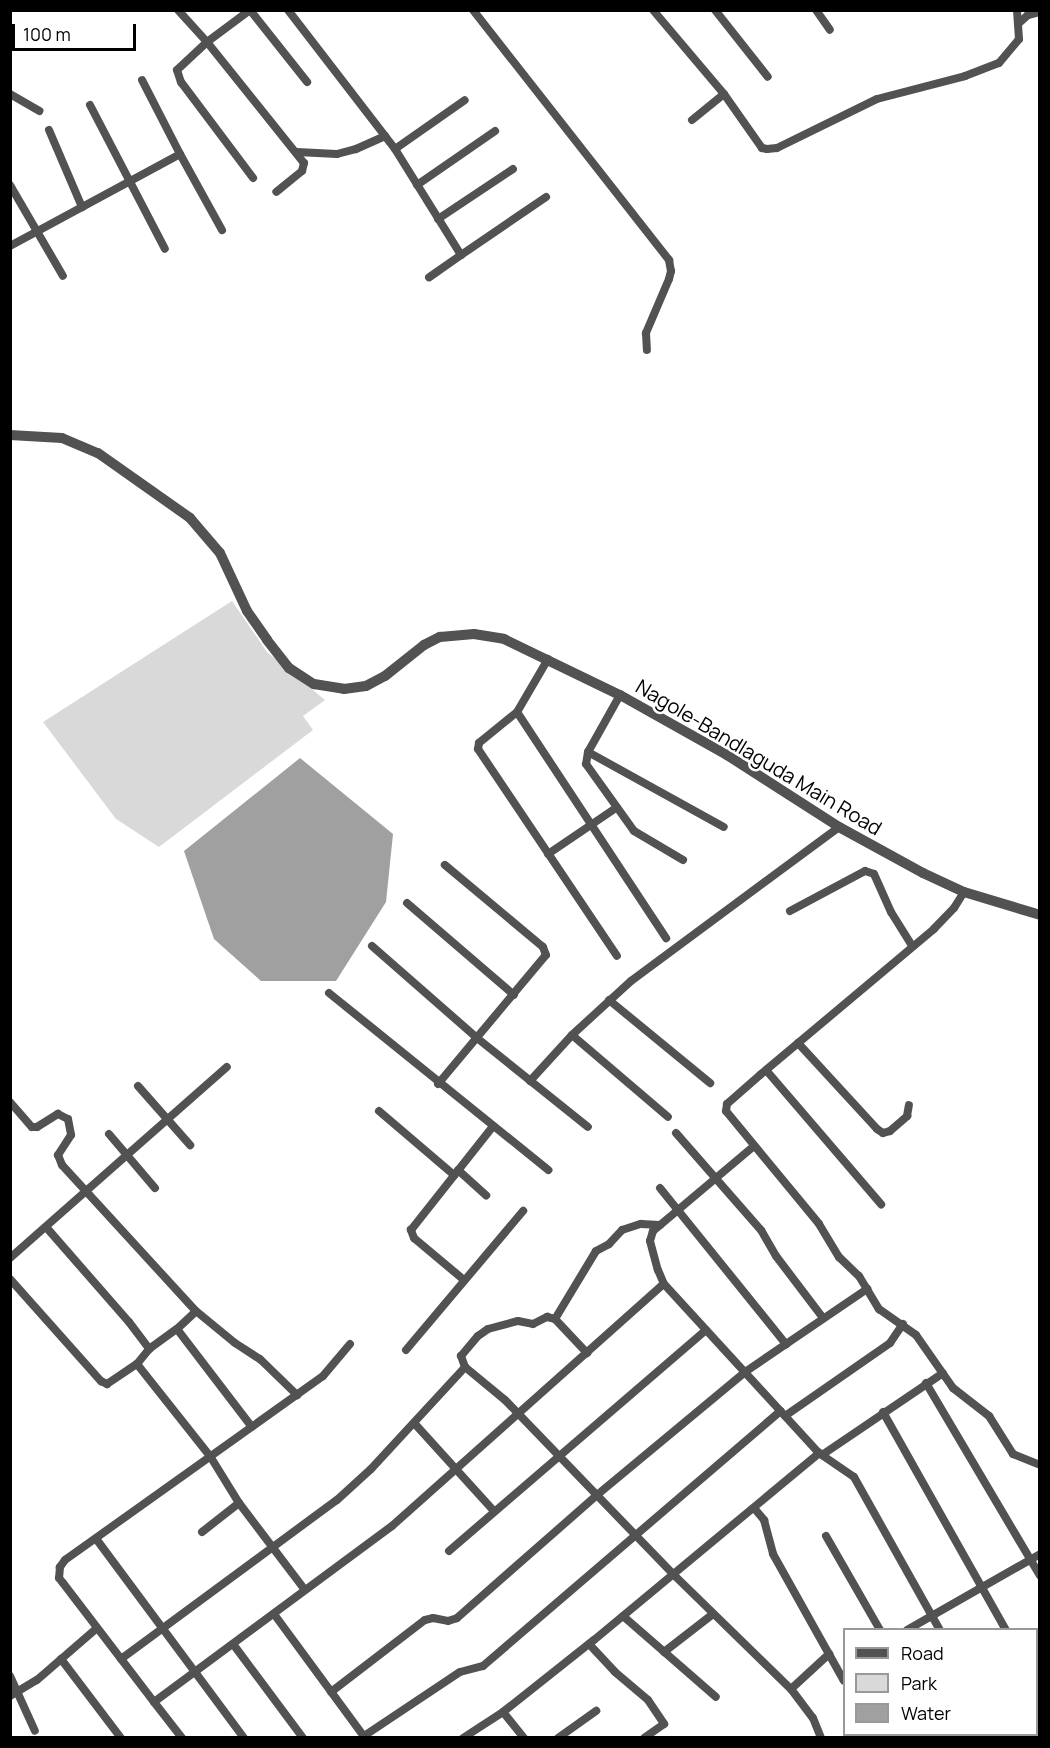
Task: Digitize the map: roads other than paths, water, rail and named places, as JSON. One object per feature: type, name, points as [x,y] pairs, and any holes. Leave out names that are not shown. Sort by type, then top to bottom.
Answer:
[{"type":"street","points":[[178,10],[207,42],[304,163],[302,171],[276,192]]},
{"type":"street","points":[[288,10],[395,149],[461,255]]},
{"type":"street","points":[[473,10],[669,260],[671,271],[669,279],[646,333],[647,350]]},
{"type":"street","points":[[653,10],[724,94],[762,148],[777,148],[877,99],[965,76],[999,63],[1019,39],[1017,10]]},
{"type":"street","points":[[715,10],[768,77]]},
{"type":"street","points":[[816,10],[830,30]]},
{"type":"street","points":[[253,178],[178,75],[179,66],[207,42],[250,11],[308,82]]},
{"type":"street","points":[[1019,22],[1028,15],[1040,12]]},
{"type":"street","points":[[142,80],[222,230]]},
{"type":"street","points":[[10,94],[39,111]]},
{"type":"street","points":[[692,120],[724,94]]},
{"type":"street","points":[[395,149],[465,100]]},
{"type":"street","points":[[90,105],[165,249]]},
{"type":"street","points":[[49,130],[82,207]]},
{"type":"street","points":[[417,185],[495,131]]},
{"type":"street","points":[[297,152],[337,154],[356,149],[385,136]]},
{"type":"street","points":[[10,246],[180,154]]},
{"type":"street","points":[[438,219],[513,169]]},
{"type":"street","points":[[10,185],[63,276]]},
{"type":"street","points":[[429,277],[546,197]]},
{"type":"street","name":"Nagole-Bandlaguda Main Road","points":[[10,435],[62,438],[98,453],[190,518],[220,553],[247,611],[267,640],[290,668],[314,684],[344,689],[366,687],[392,671],[424,645],[440,637],[457,634],[504,639],[620,694],[728,755],[839,827],[923,873],[964,892],[1040,915]]},
{"type":"street","points":[[548,658],[518,712],[479,743],[478,748],[617,956]]},
{"type":"street","points":[[620,694],[588,752],[586,764],[616,808],[639,835],[683,860]]},
{"type":"street","points":[[518,712],[666,938]]},
{"type":"street","points":[[588,752],[724,827]]},
{"type":"street","points":[[548,854],[616,808]]},
{"type":"street","points":[[530,1081],[572,1035],[609,1000],[839,827]]},
{"type":"street","points":[[438,1084],[546,955],[546,951],[445,865]]},
{"type":"street","points":[[790,911],[865,871],[874,874],[891,912],[912,945]]},
{"type":"street","points":[[964,892],[954,908],[934,929],[912,945],[727,1104],[726,1111],[819,1224],[839,1257],[859,1276],[879,1308],[916,1335],[953,1388],[989,1416],[1013,1454],[1040,1465]]},
{"type":"street","points":[[407,903],[514,995]]},
{"type":"street","points":[[372,946],[477,1038],[588,1127]]},
{"type":"street","points":[[330,993],[438,1084],[548,1170]]},
{"type":"street","points":[[609,1000],[710,1083]]},
{"type":"street","points":[[572,1035],[668,1117]]},
{"type":"street","points":[[798,1043],[883,1133],[890,1131],[907,1116],[909,1105]]},
{"type":"street","points":[[10,1258],[84,1190],[227,1067]]},
{"type":"street","points":[[766,1070],[881,1204]]},
{"type":"street","points":[[138,1086],[190,1145]]},
{"type":"street","points":[[10,1102],[32,1127],[40,1126],[58,1114],[68,1119],[71,1135],[58,1155],[58,1159],[196,1311],[235,1343],[260,1359],[297,1395]]},
{"type":"street","points":[[379,1111],[486,1195]]},
{"type":"street","points":[[464,1280],[411,1234],[412,1226],[493,1126]]},
{"type":"street","points":[[676,1133],[761,1230],[776,1256],[823,1318]]},
{"type":"street","points":[[109,1134],[155,1188]]},
{"type":"street","points":[[754,1146],[653,1232],[650,1241],[664,1284],[820,1454],[854,1477],[939,1628]]},
{"type":"street","points":[[660,1188],[786,1344]]},
{"type":"street","points":[[406,1350],[523,1211]]},
{"type":"street","points":[[555,1319],[596,1251],[609,1244],[622,1230],[642,1224],[660,1225]]},
{"type":"street","points":[[46,1227],[129,1322],[149,1349]]},
{"type":"street","points":[[10,1279],[104,1383],[110,1383],[137,1364],[149,1349],[177,1329],[196,1311]]},
{"type":"street","points":[[154,1702],[392,1526],[664,1284]]},
{"type":"street","points":[[331,1692],[425,1620],[433,1618],[448,1621],[456,1618],[597,1495],[745,1372],[867,1289]]},
{"type":"street","points":[[587,1353],[555,1319],[547,1317],[533,1324],[518,1321],[489,1329],[467,1347],[461,1356],[465,1367],[519,1414],[674,1575],[791,1689],[813,1718],[821,1737]]},
{"type":"street","points":[[274,1614],[364,1737],[460,1672],[483,1666],[635,1535],[783,1414],[890,1343],[903,1324]]},
{"type":"street","points":[[177,1329],[252,1427]]},
{"type":"street","points":[[449,1551],[706,1330]]},
{"type":"street","points":[[182,1737],[63,1583],[59,1572],[65,1560],[97,1540],[323,1376],[350,1344]]},
{"type":"street","points":[[137,1364],[210,1456],[239,1503],[305,1590]]},
{"type":"street","points":[[121,1659],[337,1500],[371,1470],[465,1367]]},
{"type":"street","points":[[463,1737],[503,1712],[590,1644],[820,1454],[943,1373]]},
{"type":"street","points":[[926,1383],[1040,1576]]},
{"type":"street","points":[[883,1412],[1005,1628]]},
{"type":"street","points":[[415,1424],[494,1511]]},
{"type":"street","points":[[202,1532],[239,1503]]},
{"type":"street","points":[[754,1508],[764,1520],[773,1554],[829,1654],[841,1666]]},
{"type":"street","points":[[826,1536],[879,1628]]},
{"type":"street","points":[[97,1540],[244,1737]]},
{"type":"street","points":[[908,1628],[1040,1554]]},
{"type":"street","points":[[664,1652],[713,1614]]},
{"type":"street","points":[[623,1616],[716,1697]]},
{"type":"street","points":[[14,1694],[37,1680],[97,1628]]},
{"type":"street","points":[[233,1644],[303,1737]]},
{"type":"street","points":[[590,1644],[615,1672],[648,1700],[664,1724],[644,1737]]},
{"type":"street","points":[[791,1689],[829,1654]]},
{"type":"street","points":[[61,1659],[117,1736]]},
{"type":"street","points":[[10,1676],[14,1694],[36,1731]]},
{"type":"street","points":[[558,1737],[596,1711]]},
{"type":"street","points":[[503,1712],[524,1737]]},
{"type":"water","points":[[300,758],[393,834],[386,902],[336,981],[261,981],[214,939],[184,851]]}]
